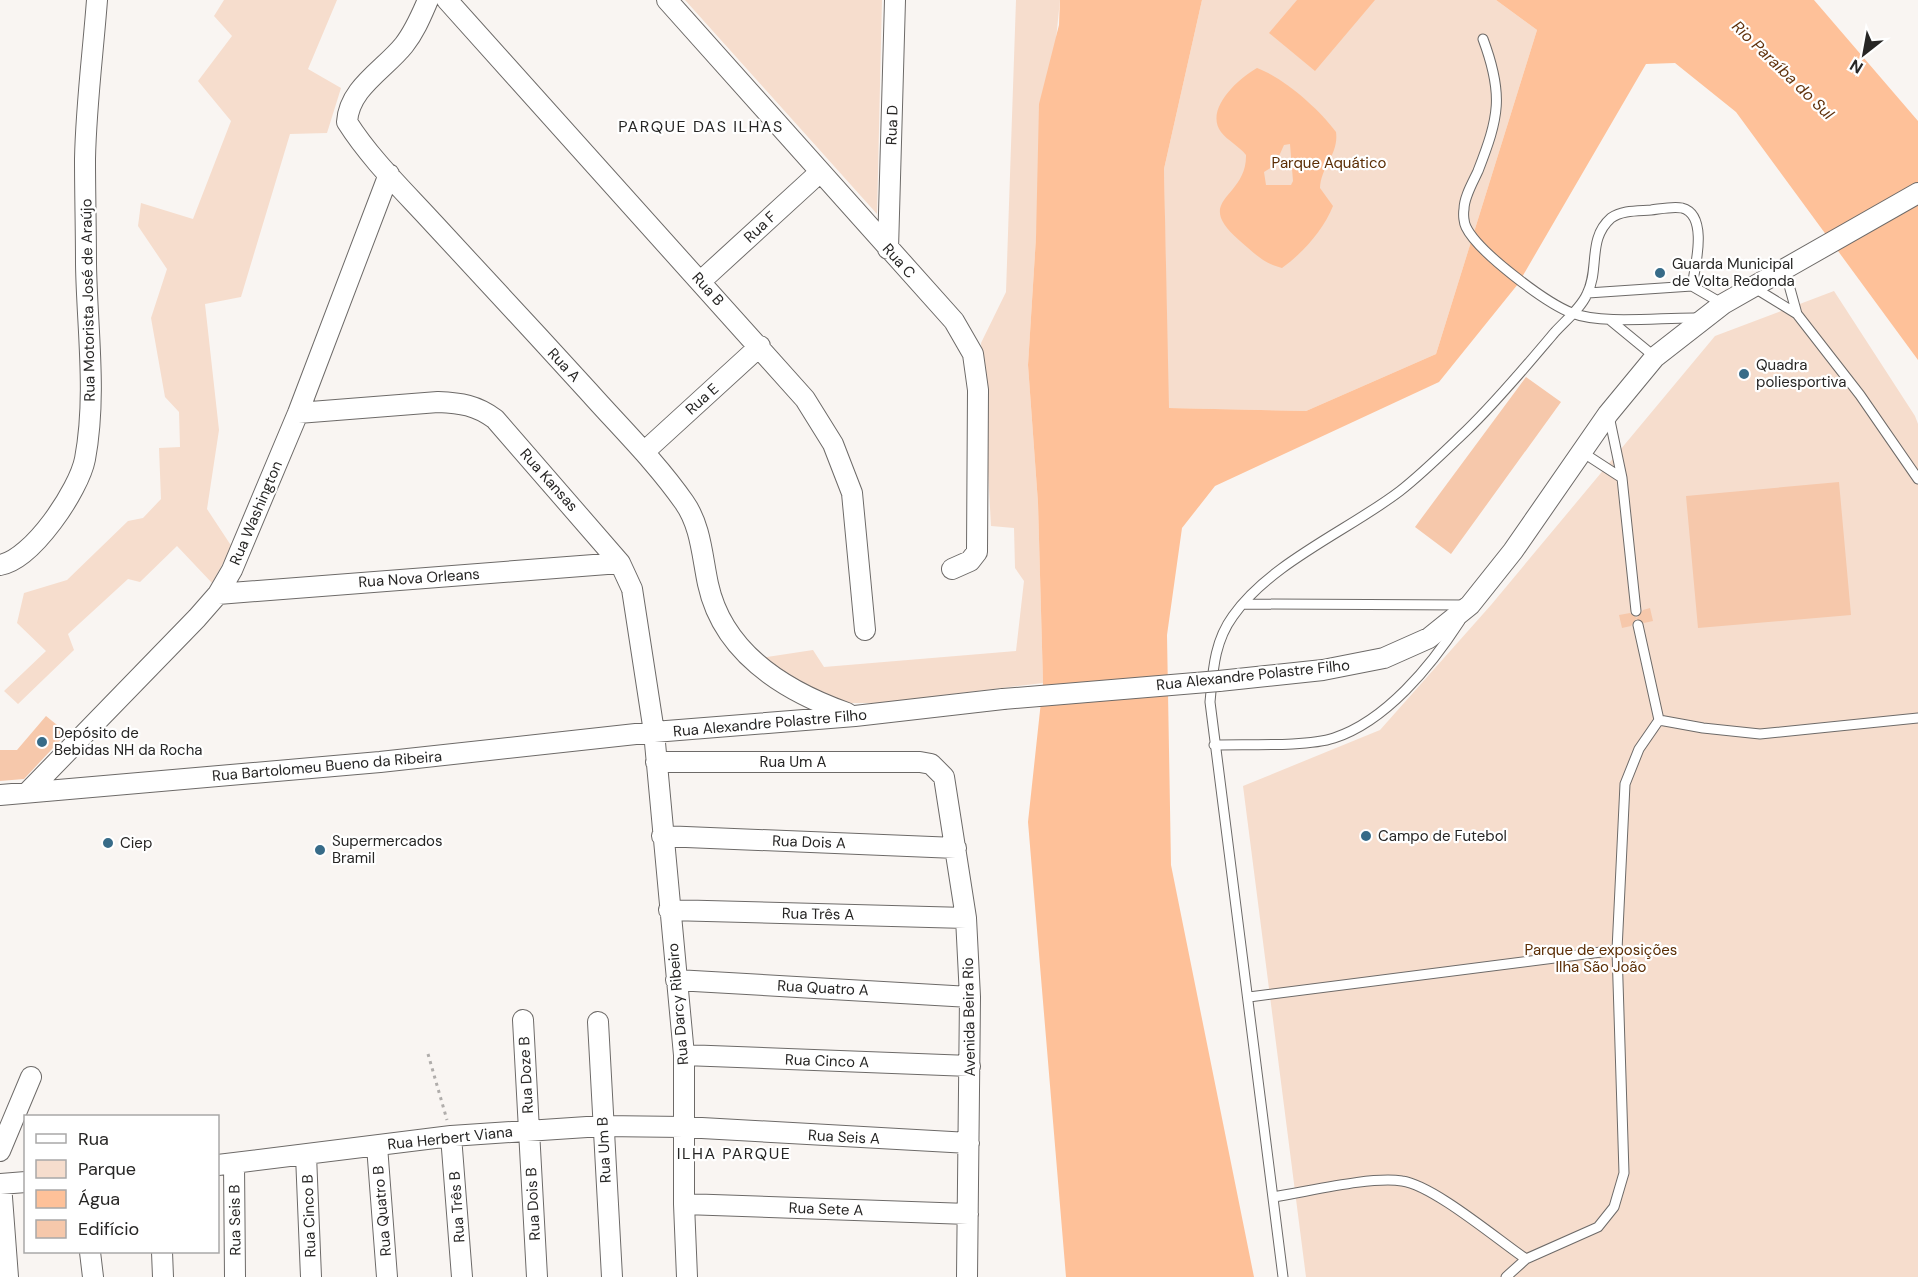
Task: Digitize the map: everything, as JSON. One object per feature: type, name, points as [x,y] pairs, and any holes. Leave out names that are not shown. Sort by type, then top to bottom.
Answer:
[{"type":"street","name":"Rua Motorista José de Araújo","points":[[0,565],[23,554],[64,506],[77,485],[85,459],[91,400],[85,157],[97,0]]},
{"type":"street","name":"Rua A","points":[[428,0],[418,25],[403,46],[354,96],[348,108],[347,122],[389,174],[644,452],[685,503],[699,532],[708,586],[726,628],[751,660],[778,683],[815,702],[855,716]]},
{"type":"street","name":"Rua B","points":[[447,0],[760,346],[805,399],[833,444],[852,493],[865,630]]},
{"type":"street","name":"Rua C","points":[[667,0],[819,173],[954,321],[973,354],[978,390],[977,552],[970,561],[952,569]]},
{"type":"street","name":"Rua D","points":[[888,249],[895,0]]},
{"type":"street","name":"Rua F","points":[[701,281],[819,173]]},
{"type":"street","name":"Rua Washington","points":[[28,792],[218,594],[245,544],[298,413],[389,174]]},
{"type":"street","name":"Rua Alexandre Polastre Filho","points":[[654,732],[855,716],[1003,699],[1219,681],[1323,670],[1384,658],[1429,638],[1470,605],[1513,551],[1608,414],[1655,357],[1723,304],[1786,266],[1918,193]]},
{"type":"street","name":"Rua E","points":[[644,452],[760,346]]},
{"type":"street","name":"Rua Kansas","points":[[298,413],[438,402],[461,403],[479,408],[495,419],[620,563],[632,589],[654,732]]},
{"type":"street","name":"Rua Nova Orleans","points":[[218,594],[620,563]]},
{"type":"street","name":"Rua Darcy Ribeiro","points":[[654,732],[684,1055],[684,1204],[687,1277]]},
{"type":"street","name":"Rua Bartolomeu Bueno da Ribeira","points":[[0,795],[380,762],[654,732]]},
{"type":"street","name":"Rua Um A","points":[[656,762],[920,762],[931,765]]},
{"type":"street","name":"Avenida Beira Rio","points":[[931,765],[944,777],[966,918],[970,997],[968,1277]]},
{"type":"street","name":"Rua Dois A","points":[[662,836],[956,848]]},
{"type":"street","name":"Rua Três A","points":[[669,910],[966,918]]},
{"type":"street","name":"Rua Quatro A","points":[[676,980],[970,997]]},
{"type":"street","name":"Rua Doze B","points":[[523,1020],[529,1130]]},
{"type":"street","name":"Rua Um B","points":[[598,1022],[612,1277]]},
{"type":"street","name":"Rua Cinco A","points":[[684,1055],[970,1066]]},
{"type":"street","points":[[0,1150],[31,1077]]},
{"type":"street","name":"Rua Herbert Viana","points":[[226,1165],[451,1136],[602,1126],[684,1127]]},
{"type":"street","name":"Rua Seis A","points":[[684,1127],[969,1143]]},
{"type":"street","name":"Rua Dois B","points":[[529,1130],[537,1277]]},
{"type":"street","name":"Rua Três B","points":[[451,1136],[462,1277]]},
{"type":"street","name":"Rua Quatro B","points":[[377,1146],[387,1277]]},
{"type":"street","name":"Rua Cinco B","points":[[306,1155],[311,1277]]},
{"type":"street","name":"Rua Seis B","points":[[226,1165],[235,1277]]},
{"type":"street","points":[[8,1277],[0,1184],[24,1182]]},
{"type":"street","name":"Rua Sete A","points":[[684,1204],[968,1214]]},
{"type":"street","points":[[90,1253],[93,1277]]},
{"type":"street","points":[[162,1253],[163,1277]]},
{"type":"lane","points":[[1483,39],[1495,71],[1499,100],[1490,139],[1463,207],[1465,226],[1482,249],[1536,291],[1572,313],[1610,320],[1664,317],[1702,319]]},
{"type":"lane","points":[[1283,1277],[1249,997],[1214,745],[1210,702],[1214,659],[1222,633],[1243,604],[1298,558],[1400,491],[1468,429],[1588,293],[1595,243],[1603,227],[1613,217],[1627,212],[1681,207],[1696,218],[1698,230],[1692,286]]},
{"type":"lane","points":[[1786,266],[1797,314]]},
{"type":"lane","points":[[1588,293],[1692,286],[1723,304]]},
{"type":"lane","points":[[1753,287],[1797,314],[1860,395],[1918,479]]},
{"type":"lane","points":[[1610,320],[1655,357]]},
{"type":"lane","points":[[1608,414],[1622,477],[1636,611]]},
{"type":"lane","points":[[1582,452],[1622,477]]},
{"type":"lane","points":[[1243,604],[1470,605]]},
{"type":"lane","points":[[1214,745],[1332,739],[1368,723],[1426,668],[1470,605]]},
{"type":"lane","points":[[1506,1277],[1526,1259],[1598,1227],[1614,1207],[1624,1173],[1617,950],[1625,784],[1639,749],[1659,720],[1638,625]]},
{"type":"lane","points":[[1659,720],[1703,728],[1760,734],[1918,718]]},
{"type":"lane","points":[[1249,997],[1617,950]]},
{"type":"lane","points":[[1273,1197],[1370,1182],[1401,1181],[1432,1194],[1526,1259]]},
{"type":"path","points":[[428,1054],[451,1136]]},
{"type":"green space","points":[[224,0],[337,0],[308,69],[341,88],[327,133],[290,134],[241,297],[205,304],[219,430],[207,509],[232,547],[212,583],[177,546],[140,582],[128,579],[68,634],[74,650],[18,704],[4,691],[46,651],[17,623],[24,593],[67,580],[128,521],[143,518],[161,499],[159,448],[180,447],[179,412],[165,397],[151,318],[167,269],[138,226],[141,203],[193,219],[231,121],[198,81],[232,36],[214,16]]},
{"type":"green space","points":[[685,0],[882,0],[877,214]]},
{"type":"green space","points":[[1016,0],[1060,0],[1036,237],[1028,365],[1038,503],[1043,683],[881,703],[851,703],[823,696],[787,680],[761,658],[813,650],[824,667],[1016,651],[1024,581],[1015,568],[1014,528],[991,526],[981,343],[1006,292]]},
{"type":"green space","name":"Parque Aquático","points":[[1202,0],[1496,0],[1537,30],[1436,354],[1306,411],[1168,408],[1164,169]]},
{"type":"green space","name":"Parque de exposições Ilha São João","points":[[1834,291],[1918,424],[1918,1277],[1306,1277],[1243,786],[1380,730],[1491,605],[1715,336]]},
{"type":"water","name":"Rio Paraíba do Sul","points":[[1060,0],[1202,0],[1164,169],[1169,408],[1306,411],[1436,354],[1537,30],[1496,0],[1814,0],[1918,121],[1918,360],[1736,112],[1675,63],[1646,64],[1518,284],[1439,382],[1215,486],[1182,528],[1167,635],[1171,865],[1254,1277],[1066,1277],[1028,822],[1043,683],[1038,503],[1028,365],[1036,237],[1039,104],[1059,25]]},
{"type":"water","points":[[1297,0],[1375,0],[1315,71],[1269,33]]},
{"type":"water","points":[[1257,68],[1278,79],[1311,104],[1336,132],[1333,154],[1323,173],[1320,188],[1333,206],[1312,240],[1282,268],[1264,261],[1255,254],[1226,227],[1220,216],[1225,199],[1239,181],[1244,170],[1246,155],[1221,132],[1217,123],[1217,114],[1226,95],[1241,79]],"holes":[[[1290,144],[1293,181],[1291,185],[1266,185],[1264,172],[1275,165],[1284,145]]]},
{"type":"building","points":[[1526,377],[1561,402],[1451,554],[1415,527]]},
{"type":"building","points":[[1839,482],[1851,615],[1698,628],[1686,496]]},
{"type":"building","points":[[1650,608],[1653,621],[1644,623],[1636,619],[1631,626],[1622,628],[1619,615],[1630,613],[1637,618],[1643,610]]},
{"type":"building","name":"Depósito de Bebidas NH da Rocha","points":[[46,716],[67,733],[24,779],[0,781],[0,750],[17,750]]},
{"type":"place","name":"Guarda Municipal de Volta Redonda","points":[[1660,273]]},
{"type":"place","name":"Quadra poliesportiva","points":[[1744,374]]},
{"type":"place","name":"Depósito de Bebidas NH da Rocha","points":[[42,742]]},
{"type":"place","name":"Campo de Futebol","points":[[1366,836]]},
{"type":"place","name":"Ciep","points":[[108,843]]},
{"type":"place","name":"Supermercados Bramil","points":[[320,850]]},
{"type":"district","name":"PARQUE DAS ILHAS","points":[[701,126]]},
{"type":"district","name":"ILHA PARQUE","points":[[734,1153]]}]
